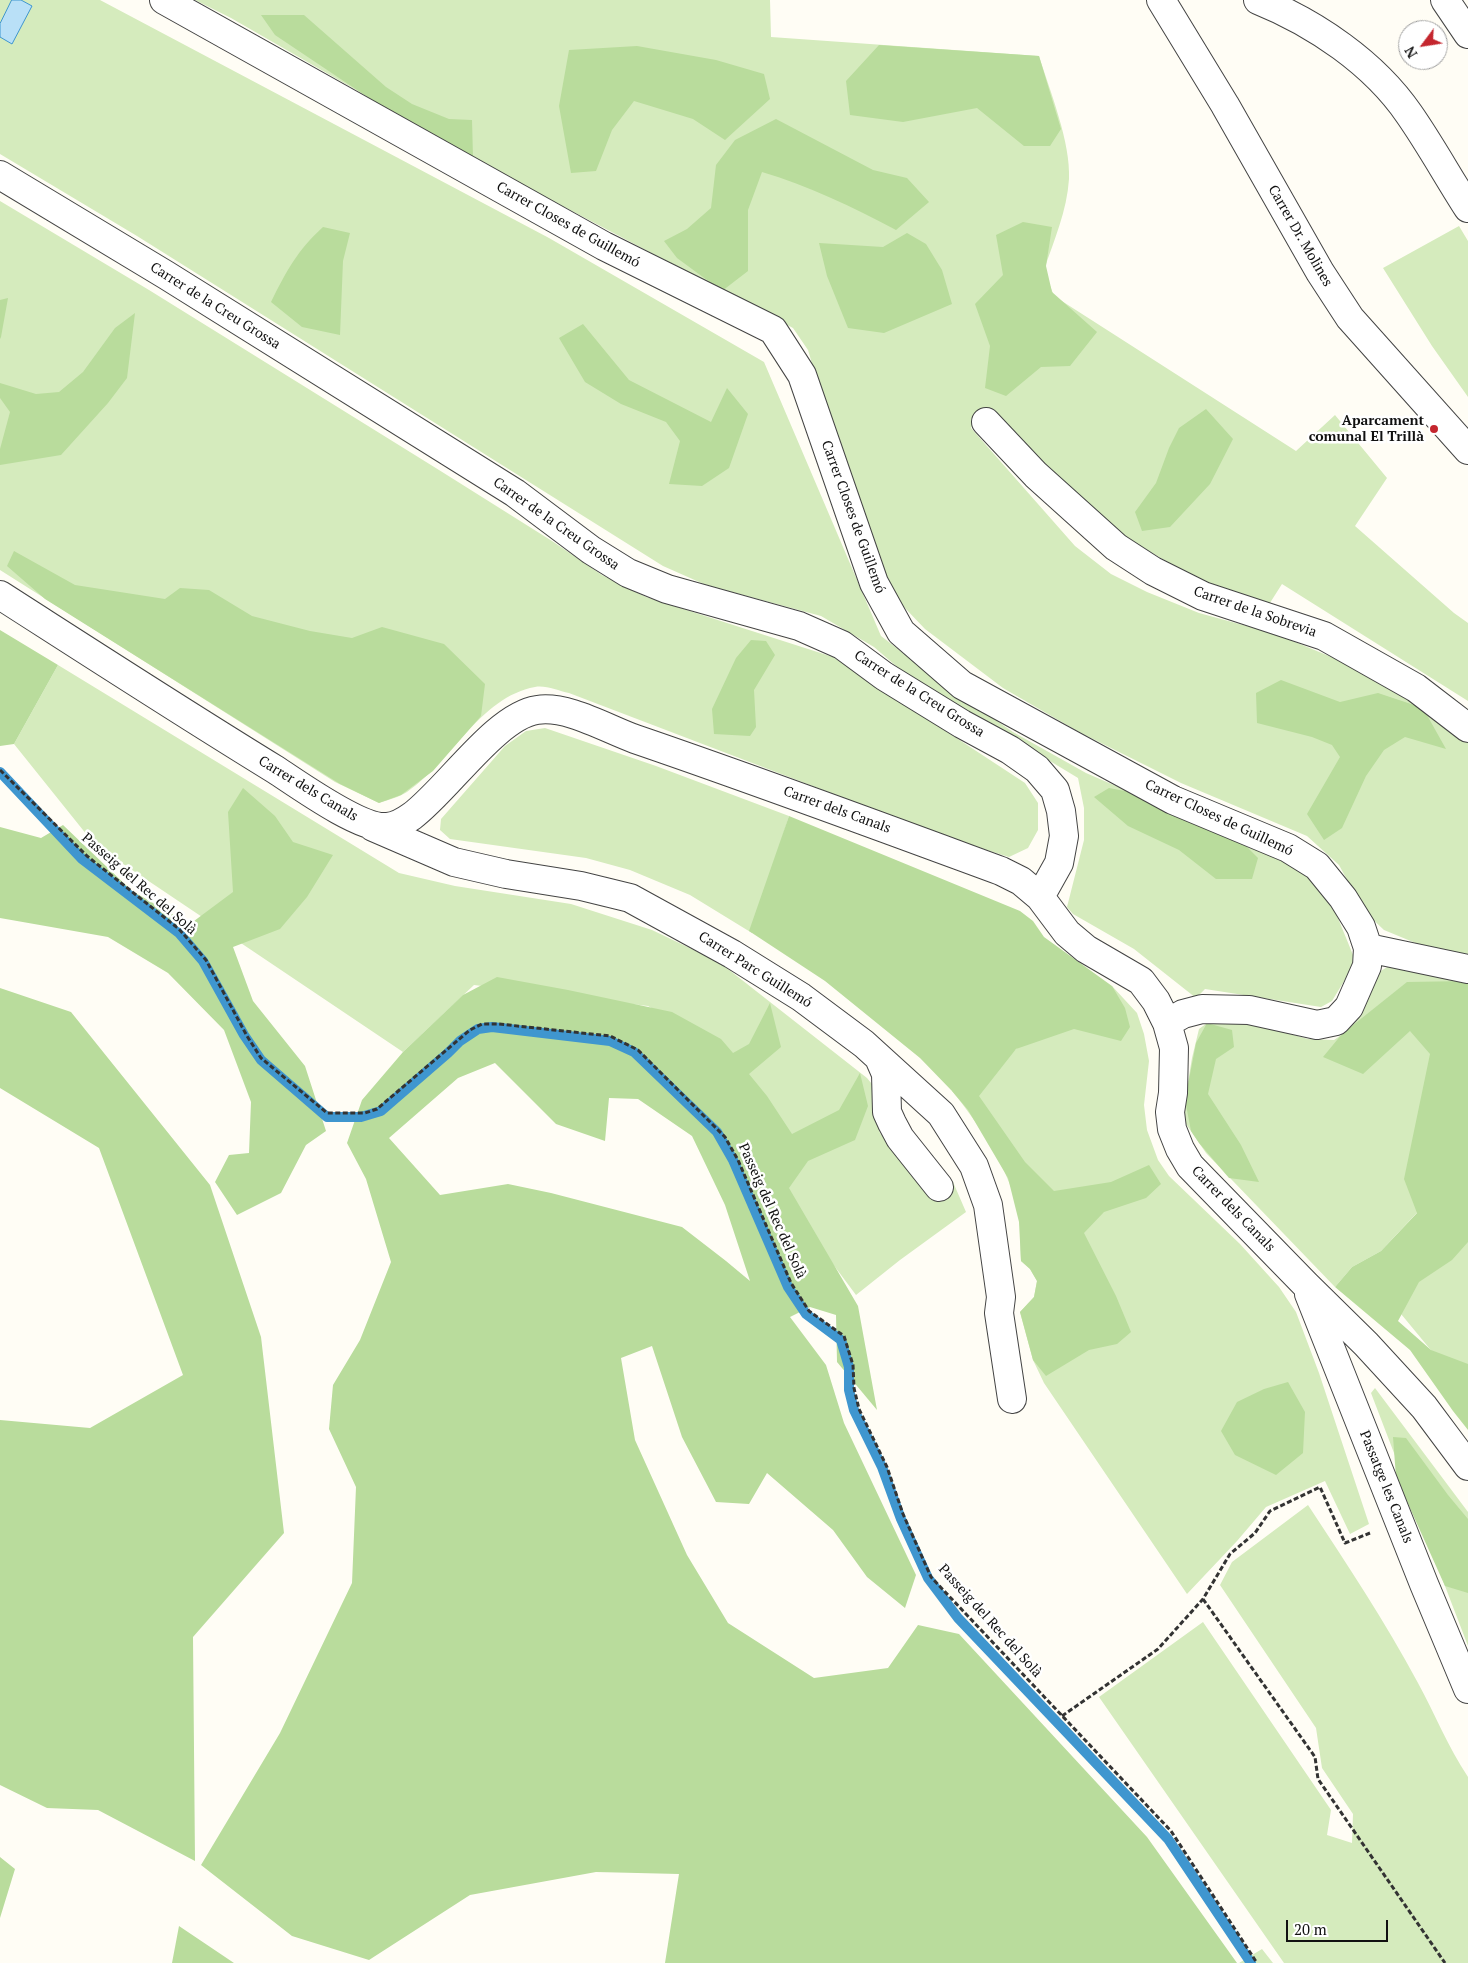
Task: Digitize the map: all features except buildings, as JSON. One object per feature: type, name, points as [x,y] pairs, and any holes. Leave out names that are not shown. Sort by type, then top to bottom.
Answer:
[{"type":"street","name":"Carrer Closes de Guillemó","points":[[164,0],[595,241],[772,330],[802,374],[874,583],[901,632],[962,685],[1173,800],[1288,848],[1316,866],[1343,898],[1361,927],[1368,948]]},
{"type":"street","name":"Carrer Dr. Molines","points":[[1161,0],[1225,105],[1320,272],[1350,318],[1468,450]]},
{"type":"street","points":[[1258,0],[1310,26],[1347,49],[1384,83],[1408,113],[1468,208]]},
{"type":"street","points":[[1445,0],[1468,34]]},
{"type":"street","name":"Carrer de la Creu Grossa","points":[[0,175],[166,274],[515,493],[592,550],[628,573],[667,589],[799,626],[842,645],[884,676],[962,724],[1010,750],[1038,769],[1055,790],[1061,811],[1064,836],[1059,863],[1040,897]]},
{"type":"street","name":"Carrer de la Sobrevia","points":[[986,422],[1036,475],[1065,502],[1116,547],[1152,571],[1204,596],[1324,636],[1416,688],[1468,728]]},
{"type":"street","name":"Carrer dels Canals","points":[[0,595],[209,729],[355,819],[386,828],[402,823],[428,804],[488,739],[505,724],[522,714],[537,710],[562,712],[764,783],[1001,871],[1021,881],[1040,897],[1067,933],[1086,949],[1141,982],[1156,1001],[1168,1023],[1174,1048],[1173,1092],[1170,1112],[1172,1129],[1180,1149],[1190,1166],[1366,1344],[1424,1408],[1468,1466]]},
{"type":"street","name":"Carrer Parc Guillemó","points":[[355,819],[454,862],[506,874],[581,886],[630,898],[732,954],[801,997],[864,1044],[940,1114],[974,1166],[988,1204],[1001,1297],[998,1313],[1012,1398]]},
{"type":"street","points":[[1168,1023],[1183,1014],[1202,1009],[1249,1010],[1317,1025],[1336,1021],[1349,1007],[1353,999],[1366,966],[1368,948],[1468,969]]},
{"type":"street","points":[[879,1058],[886,1074],[888,1112],[892,1123],[900,1138],[938,1187]]},
{"type":"street","name":"Passatge les Canals","points":[[1306,1285],[1468,1689]]},
{"type":"path","name":"Passeig del Rec del Solà","points":[[0,770],[87,856],[179,929],[206,960],[247,1036],[262,1058],[327,1113],[365,1113],[377,1108],[470,1030],[482,1024],[499,1024],[610,1036],[638,1050],[725,1137],[738,1160],[794,1289],[809,1310],[844,1336],[853,1365],[854,1388],[859,1409],[886,1466],[903,1514],[931,1577],[1172,1831],[1257,1963]]},
{"type":"path","points":[[1062,1716],[1158,1649],[1203,1599],[1230,1554],[1255,1533],[1270,1511],[1320,1487],[1346,1543],[1400,1521]]},
{"type":"path","points":[[1203,1599],[1315,1757],[1318,1779],[1445,1963]]},
{"type":"green space","points":[[0,0],[100,0],[549,238],[764,362],[881,636],[946,686],[1013,732],[1086,773],[1273,854],[1310,875],[1331,901],[1353,955],[1352,968],[1332,1001],[1321,1007],[1205,989],[1196,998],[1134,949],[1073,914],[1067,907],[1084,840],[1084,808],[1078,778],[903,672],[874,647],[821,616],[706,585],[663,566],[137,236],[0,154]]},
{"type":"green space","points":[[195,0],[770,0],[771,37],[1039,56],[1059,117],[1069,165],[1066,202],[1044,270],[1054,296],[1296,451],[1335,415],[1387,478],[1355,526],[1454,613],[1468,623],[1468,701],[1282,584],[1268,606],[1194,578],[1114,530],[984,408],[971,428],[1075,546],[1111,574],[1147,592],[1199,613],[1276,634],[1353,666],[1439,716],[1468,742],[1468,954],[1430,949],[1384,930],[1364,911],[1339,865],[1307,836],[1181,783],[1079,732],[1003,688],[925,629],[903,606],[889,584],[821,394],[808,350],[793,328],[502,174],[231,18]]},
{"type":"green space","points":[[261,15],[304,15],[386,87],[412,104],[449,119],[472,120],[473,157],[442,147],[275,35]]},
{"type":"green space","points":[[879,45],[1039,56],[1061,129],[1050,146],[1024,146],[977,108],[903,122],[850,115],[846,81]]},
{"type":"green space","points":[[637,46],[716,60],[764,74],[770,99],[725,140],[693,119],[634,101],[612,130],[596,171],[571,173],[559,106],[569,50]]},
{"type":"green space","points":[[776,119],[873,170],[907,178],[929,202],[896,230],[831,198],[762,172],[748,210],[748,271],[722,291],[677,258],[664,241],[687,229],[711,208],[716,165],[735,140]]},
{"type":"green space","points":[[0,201],[149,290],[439,470],[552,541],[602,575],[646,597],[833,657],[1025,783],[1038,803],[1038,830],[1028,848],[1009,857],[954,840],[569,693],[543,687],[535,687],[516,693],[498,703],[467,732],[423,779],[401,795],[379,803],[335,782],[0,570]]},
{"type":"green space","points":[[1023,222],[1052,227],[1046,266],[1052,292],[1097,332],[1070,366],[1041,367],[1006,396],[985,388],[990,346],[975,304],[1003,275],[996,235]]},
{"type":"green space","points":[[1459,226],[1468,241],[1468,397],[1432,346],[1383,268]]},
{"type":"green space","points":[[323,227],[350,233],[343,261],[340,335],[302,327],[271,302],[293,262],[306,244]]},
{"type":"green space","points":[[907,233],[926,244],[942,270],[952,304],[884,333],[848,328],[827,276],[819,243],[883,247]]},
{"type":"green space","points":[[8,298],[1,337],[0,339],[0,300]]},
{"type":"green space","points":[[135,313],[127,378],[108,403],[61,455],[0,465],[0,449],[10,412],[0,398],[0,383],[36,394],[59,392],[83,372],[115,328]]},
{"type":"green space","points":[[583,324],[629,380],[711,422],[727,388],[748,414],[729,468],[702,486],[669,484],[680,441],[666,422],[621,404],[585,382],[559,338]]},
{"type":"green space","points":[[1206,409],[1233,439],[1210,484],[1170,527],[1142,531],[1135,512],[1156,483],[1169,448],[1179,428]]},
{"type":"green space","points":[[14,551],[75,585],[165,599],[180,588],[209,590],[252,616],[310,631],[352,638],[382,627],[444,644],[485,684],[481,716],[433,771],[401,795],[379,803],[340,784],[45,599],[7,566]]},
{"type":"green space","points":[[0,630],[58,665],[14,744],[0,746]]},
{"type":"green space","points":[[751,640],[766,641],[775,655],[754,690],[756,727],[750,736],[714,734],[712,709],[736,658]]},
{"type":"green space","points":[[58,665],[399,873],[455,886],[571,904],[652,930],[719,962],[867,1078],[876,1089],[874,1110],[880,1133],[930,1196],[953,1182],[966,1212],[856,1295],[774,1185],[660,1013],[648,1006],[474,985],[403,1052],[95,845],[14,744]]},
{"type":"green space","points":[[1281,680],[1340,702],[1378,693],[1423,708],[1446,749],[1405,737],[1384,750],[1366,776],[1342,828],[1324,840],[1307,814],[1340,757],[1332,745],[1312,737],[1257,723],[1256,693]]},
{"type":"green space","points":[[545,728],[656,766],[789,816],[752,933],[690,895],[630,870],[586,858],[450,839],[440,830],[441,819],[505,746],[526,731]]},
{"type":"green space","points":[[243,788],[275,816],[293,842],[333,855],[307,897],[280,929],[233,947],[253,1001],[305,1066],[326,1131],[306,1145],[281,1193],[237,1215],[215,1182],[229,1155],[249,1153],[251,1102],[224,1030],[168,973],[108,937],[0,918],[0,827],[41,838],[63,825],[132,891],[190,924],[233,892],[228,812]]},
{"type":"green space","points":[[1109,788],[1151,796],[1240,840],[1258,858],[1252,879],[1216,879],[1179,850],[1128,826],[1094,797]]},
{"type":"green space","points":[[789,816],[1020,911],[1033,921],[1044,937],[1112,986],[1125,1008],[1130,1027],[1121,1041],[1074,1029],[1016,1049],[979,1096],[1025,1162],[1054,1191],[1111,1182],[1149,1165],[1161,1184],[1146,1198],[1104,1212],[1084,1233],[1116,1296],[1131,1332],[1117,1344],[1089,1350],[1046,1376],[1033,1360],[1020,1312],[1034,1297],[1037,1281],[1030,1269],[1021,1261],[1019,1222],[1008,1178],[968,1110],[920,1058],[825,981],[749,931]]},
{"type":"green space","points":[[1389,966],[1468,977],[1427,1202],[1381,1251],[1352,1267],[1335,1287],[1206,1153],[1184,1121],[1185,1100],[1192,1058],[1199,1029],[1207,1023],[1233,1018],[1308,1039],[1334,1040],[1347,1031],[1369,998],[1379,972]]},
{"type":"green space","points":[[497,977],[672,1012],[721,1039],[733,1053],[749,1044],[770,1003],[781,1047],[749,1074],[767,1096],[792,1134],[839,1110],[860,1073],[868,1106],[855,1140],[808,1161],[789,1188],[858,1306],[877,1410],[837,1362],[836,1315],[810,1307],[790,1317],[826,1365],[844,1423],[916,1575],[905,1608],[867,1577],[833,1530],[767,1473],[749,1504],[716,1502],[682,1437],[652,1346],[621,1358],[635,1440],[687,1555],[728,1623],[814,1678],[888,1668],[918,1625],[959,1634],[1147,1837],[1237,1963],[665,1963],[679,1874],[596,1872],[470,1895],[369,1960],[292,1936],[201,1865],[280,1733],[352,1583],[356,1487],[329,1429],[333,1385],[360,1340],[391,1262],[366,1179],[347,1143],[362,1100],[403,1052],[463,995]],"holes":[[[495,1063],[556,1124],[605,1141],[609,1098],[638,1099],[692,1136],[725,1205],[750,1281],[682,1227],[551,1193],[508,1184],[440,1195],[389,1138],[458,1078]]]},
{"type":"green space","points":[[1468,981],[1468,1242],[1452,1260],[1419,1282],[1398,1321],[1431,1350],[1468,1364],[1468,1430],[1410,1350],[1335,1287],[1352,1267],[1381,1251],[1417,1213],[1404,1179],[1430,1054],[1410,1031],[1363,1074],[1323,1057],[1342,1034],[1407,982]]},
{"type":"green space","points":[[1112,986],[1137,1013],[1144,1034],[1149,1061],[1144,1105],[1147,1130],[1158,1160],[1169,1176],[1240,1244],[1279,1287],[1296,1312],[1319,1373],[1369,1524],[1350,1534],[1325,1481],[1266,1507],[1187,1594],[1044,1383],[1033,1360],[1020,1312],[1034,1297],[1037,1281],[1030,1269],[1021,1261],[1020,1221],[1015,1199],[1002,1166],[993,1150],[952,1091]]},
{"type":"green space","points":[[0,988],[71,1012],[210,1185],[261,1337],[284,1533],[193,1637],[195,1861],[98,1810],[47,1808],[0,1785],[0,1420],[90,1428],[183,1375],[99,1148],[0,1088]]},
{"type":"green space","points":[[1207,1023],[1232,1030],[1234,1047],[1216,1059],[1208,1094],[1241,1145],[1259,1182],[1229,1178],[1191,1131],[1185,1100],[1196,1043]]},
{"type":"green space","points":[[1468,1195],[1468,1395],[1368,1274]]},
{"type":"green space","points":[[1288,1382],[1305,1412],[1303,1453],[1276,1475],[1235,1455],[1221,1431],[1237,1402],[1264,1389]]},
{"type":"green space","points":[[1375,1388],[1468,1512],[1468,1646],[1371,1393]]},
{"type":"green space","points":[[1393,1437],[1406,1438],[1468,1519],[1468,1593],[1445,1586],[1396,1477]]},
{"type":"green space","points":[[1308,1505],[1392,1637],[1468,1777],[1468,1963],[1284,1963],[1099,1697],[1203,1622],[1331,1810],[1327,1835],[1352,1843],[1353,1814],[1322,1768],[1316,1728],[1220,1585],[1232,1562]]},
{"type":"green space","points":[[0,1857],[15,1869],[0,1918]]},
{"type":"green space","points":[[179,1926],[234,1963],[172,1963]]},
{"type":"green space","points":[[1262,1949],[1273,1963],[1239,1963]]},
{"type":"water","points":[[12,0],[21,0],[32,6],[12,44],[0,37],[0,24]]},
{"type":"waterway","points":[[0,772],[82,859],[179,933],[203,961],[244,1035],[261,1060],[327,1117],[361,1117],[381,1111],[460,1041],[478,1029],[492,1027],[610,1041],[634,1052],[717,1132],[733,1160],[788,1287],[806,1314],[841,1340],[849,1367],[849,1390],[854,1410],[882,1467],[901,1519],[928,1578],[958,1618],[1168,1839],[1251,1963]]},
{"type":"place","name":"Aparcament comunal El Trillà","points":[[1434,429]]}]
